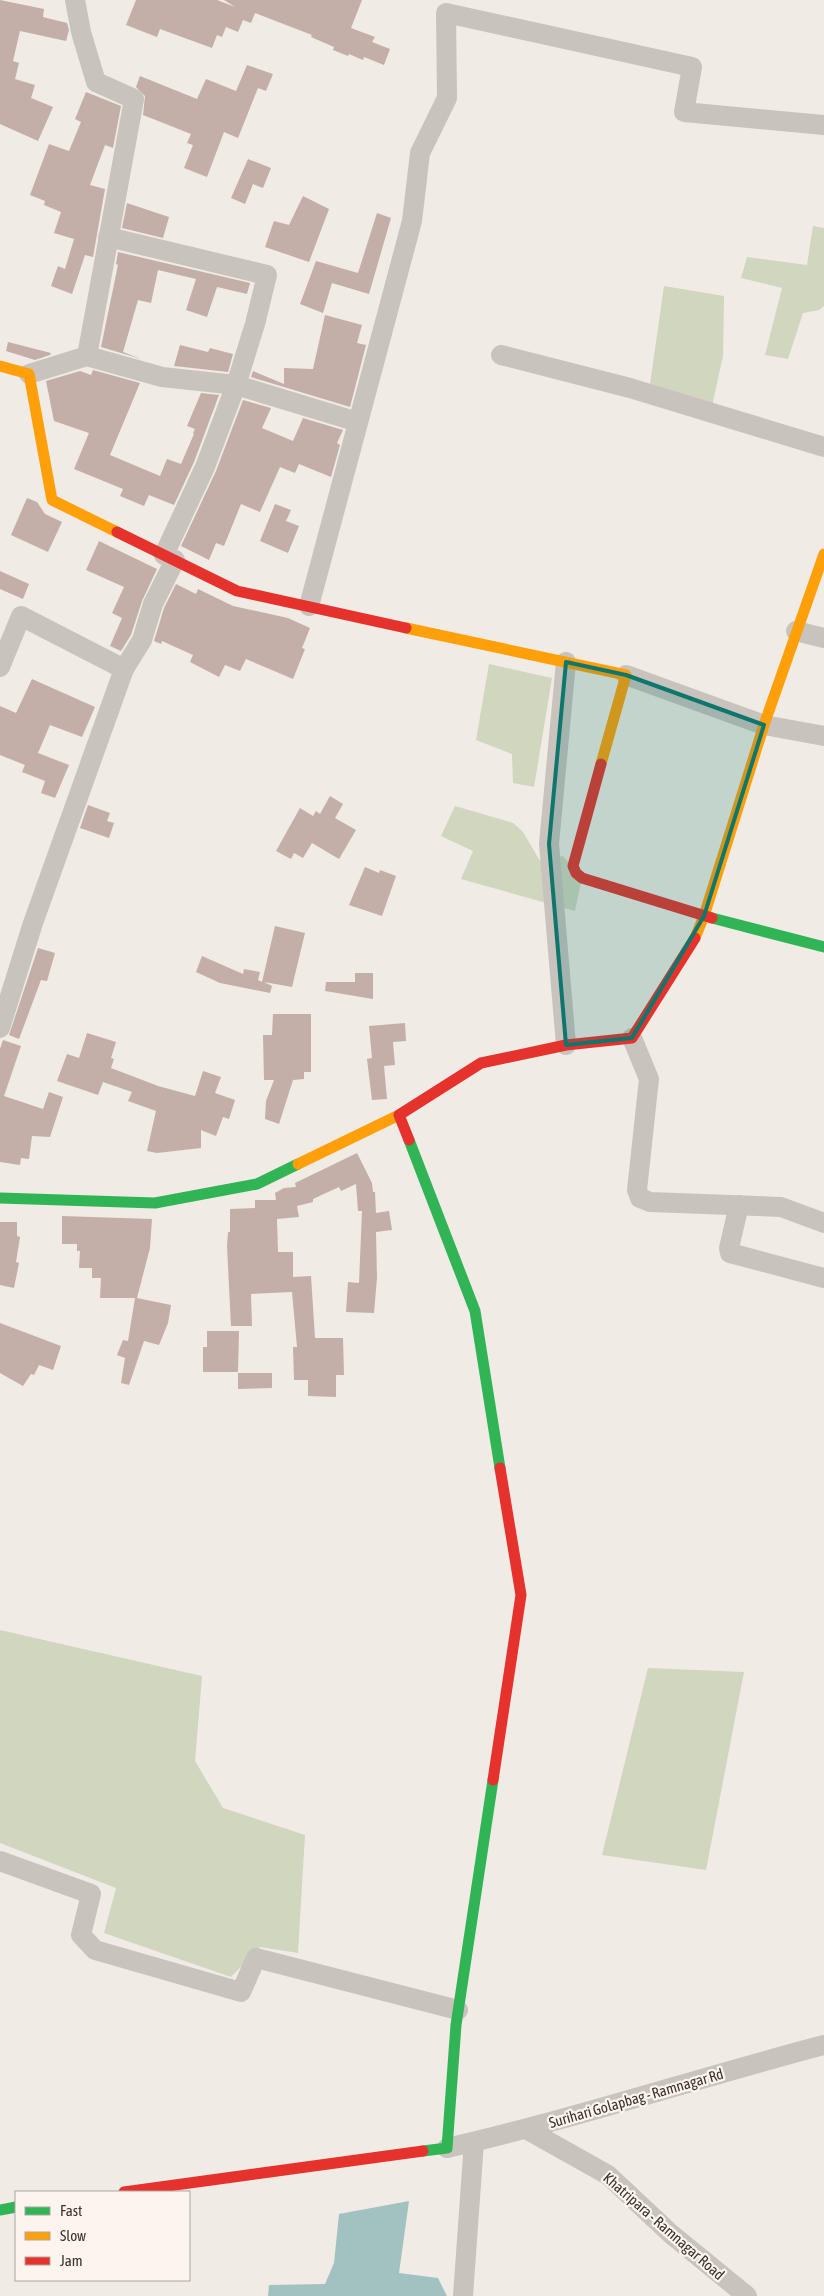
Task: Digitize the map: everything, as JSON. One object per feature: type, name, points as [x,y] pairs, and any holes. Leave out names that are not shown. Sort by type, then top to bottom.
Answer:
[{"type":"street","points":[[75,0],[81,32],[96,82],[134,99],[87,356]]},
{"type":"street","points":[[309,606],[412,221],[420,153],[447,98],[446,14],[692,67],[684,112],[824,125]]},
{"type":"street","points":[[0,1028],[33,923],[124,669],[142,640],[153,604],[236,385],[255,324],[267,275],[108,236]]},
{"type":"street","points":[[502,355],[630,388],[824,447]]},
{"type":"street","points":[[0,366],[29,374],[87,356],[162,377],[236,385],[358,422]]},
{"type":"street","points":[[29,374],[52,500],[237,591],[626,675],[764,725],[824,736]]},
{"type":"street","points":[[632,1038],[694,939],[704,916],[764,725],[796,631],[818,587],[824,554]]},
{"type":"street","points":[[0,667],[21,616],[124,669]]},
{"type":"street","points":[[796,631],[824,638]]},
{"type":"street","points":[[566,662],[549,844],[566,1045]]},
{"type":"street","points":[[626,675],[574,866],[576,873],[582,878],[704,916],[824,947]]},
{"type":"street","points":[[0,1198],[155,1203],[257,1184],[399,1115],[481,1063],[566,1045],[632,1038]]},
{"type":"street","points":[[632,1038],[649,1079],[637,1190],[640,1198],[650,1202],[781,1208],[824,1223]]},
{"type":"street","points":[[131,2191],[447,2148],[458,2010],[520,1596],[476,1311],[399,1115]]},
{"type":"street","points":[[739,1205],[729,1248],[730,1253],[734,1256],[824,1278]]},
{"type":"street","points":[[0,1861],[91,1894],[81,1935],[95,1950],[241,1992],[256,1958],[458,2010]]},
{"type":"street","name":"Surihari Golapbag - Ramnagar Rd","points":[[447,2148],[526,2129],[728,2071],[824,2046]]},
{"type":"street","name":"Khatripara - Ramnagar Road","points":[[526,2129],[608,2175],[671,2234],[747,2296]]},
{"type":"street","points":[[463,2296],[474,2142]]},
{"type":"street","points":[[0,2210],[15,2207]]},
{"type":"highlighted area","points":[[566,662],[626,675],[764,725],[704,916],[632,1038],[566,1045],[549,844]]},
{"type":"green space","points":[[813,226],[824,228],[824,306],[819,310],[803,313],[788,359],[765,355],[782,288],[741,278],[747,257],[807,265]]},
{"type":"green space","points":[[664,286],[724,296],[723,356],[712,406],[650,384]]},
{"type":"green space","points":[[489,664],[552,678],[534,787],[513,783],[512,754],[476,740]]},
{"type":"green space","points":[[455,806],[513,823],[523,832],[540,861],[563,856],[582,878],[575,911],[461,879],[473,851],[441,836]]},
{"type":"green space","points":[[0,1630],[202,1676],[195,1761],[223,1808],[305,1835],[298,1953],[260,1947],[231,1977],[104,1933],[116,1888],[0,1843]]},
{"type":"green space","points":[[648,1668],[744,1672],[706,1870],[602,1855]]},
{"type":"water","points":[[409,2201],[399,2273],[438,2278],[447,2296],[268,2296],[269,2285],[325,2284],[334,2263],[339,2214]]},
{"type":"building","points":[[0,0],[44,9],[43,17],[67,23],[69,30],[66,41],[20,31],[13,61],[19,63],[15,79],[35,85],[31,98],[53,107],[38,141],[0,124]]},
{"type":"building","points":[[136,0],[217,0],[235,7],[224,0],[362,0],[351,28],[375,37],[372,42],[390,49],[384,65],[364,57],[363,60],[349,54],[348,56],[333,50],[334,47],[311,37],[312,35],[255,13],[251,23],[243,20],[238,32],[226,27],[222,37],[217,35],[212,48],[160,29],[157,37],[126,25]]},
{"type":"building","points":[[247,65],[273,74],[266,91],[258,88],[238,138],[224,132],[207,177],[184,168],[193,145],[187,143],[191,134],[143,115],[145,96],[136,87],[140,76],[197,99],[206,79],[236,91]]},
{"type":"building","points":[[86,92],[121,106],[113,148],[105,145],[90,185],[105,189],[93,257],[85,255],[72,294],[51,286],[58,266],[65,269],[74,239],[54,233],[61,212],[44,205],[45,201],[30,195],[49,144],[69,151],[81,122],[75,119]]},
{"type":"building","points":[[248,159],[271,168],[263,188],[253,184],[245,204],[231,198]]},
{"type":"building","points":[[303,196],[329,209],[309,262],[265,247],[274,221],[289,225]]},
{"type":"building","points":[[127,203],[169,217],[163,238],[122,228]]},
{"type":"building","points":[[377,213],[391,218],[369,294],[332,283],[323,313],[300,304],[316,261],[358,273]]},
{"type":"building","points":[[118,252],[250,283],[247,294],[217,287],[207,317],[186,310],[196,279],[158,270],[151,303],[138,300],[123,352],[141,359],[101,347],[118,265],[116,264]]},
{"type":"building","points":[[325,315],[362,325],[357,343],[366,345],[350,407],[251,377],[253,371],[284,384],[284,368],[313,369]]},
{"type":"building","points":[[8,342],[51,353],[35,360],[6,351]]},
{"type":"building","points":[[180,345],[208,352],[210,348],[233,354],[228,372],[174,366]]},
{"type":"building","points":[[93,370],[140,383],[110,455],[160,476],[167,459],[181,464],[195,429],[187,426],[201,393],[219,395],[194,462],[174,505],[149,495],[144,506],[120,496],[123,489],[74,469],[89,433],[54,421],[46,381],[80,371],[91,375]]},
{"type":"building","points":[[243,400],[271,408],[262,428],[293,441],[303,418],[343,430],[337,443],[340,445],[331,477],[299,464],[295,473],[280,467],[260,512],[241,504],[224,546],[216,543],[209,560],[181,546],[216,471]]},
{"type":"building","points":[[27,498],[37,502],[45,514],[62,522],[48,552],[11,535]]},
{"type":"building","points":[[275,504],[291,510],[286,521],[299,526],[288,553],[260,541]]},
{"type":"building","points":[[99,541],[157,569],[142,601],[131,635],[121,651],[110,646],[122,618],[112,613],[124,587],[86,570]]},
{"type":"building","points":[[0,571],[29,584],[23,599],[0,589]]},
{"type":"building","points":[[176,584],[196,594],[198,589],[233,606],[288,618],[310,628],[302,648],[305,649],[293,679],[246,659],[240,671],[225,665],[219,677],[190,662],[193,655],[162,641],[161,644],[154,641],[164,608]]},
{"type":"building","points":[[32,679],[95,707],[82,737],[50,725],[38,753],[69,765],[55,798],[41,793],[45,781],[22,772],[25,765],[0,755],[0,706],[16,713]]},
{"type":"building","points":[[330,796],[343,804],[335,818],[356,830],[339,859],[312,843],[303,858],[294,853],[291,859],[276,851],[300,808],[313,816],[316,811],[320,814]]},
{"type":"building","points":[[88,805],[110,813],[107,821],[114,823],[109,838],[80,828]]},
{"type":"building","points":[[365,867],[379,873],[380,870],[396,876],[382,916],[349,905]]},
{"type":"building","points":[[275,926],[305,933],[292,987],[264,982],[272,986],[270,993],[220,983],[196,972],[202,956],[243,974],[244,969],[260,972],[258,980],[262,982]]},
{"type":"building","points":[[38,948],[55,953],[47,981],[41,980],[19,1039],[9,1035]]},
{"type":"building","points":[[355,973],[373,973],[373,999],[325,991],[326,982],[355,982]]},
{"type":"building","points":[[273,1014],[311,1014],[311,1072],[304,1072],[304,1079],[293,1080],[279,1124],[265,1119],[266,1101],[274,1080],[264,1080],[263,1035],[272,1035]]},
{"type":"building","points":[[405,1023],[406,1041],[393,1042],[395,1065],[384,1066],[387,1099],[372,1100],[367,1059],[372,1058],[369,1026]]},
{"type":"building","points":[[87,1033],[116,1042],[111,1058],[114,1059],[111,1068],[158,1086],[195,1096],[203,1071],[221,1077],[215,1093],[235,1100],[229,1119],[223,1117],[216,1136],[201,1130],[201,1148],[157,1153],[147,1151],[156,1111],[128,1101],[132,1092],[103,1082],[98,1095],[57,1081],[67,1054],[79,1058]]},
{"type":"building","points":[[3,1040],[21,1046],[4,1096],[43,1109],[49,1092],[63,1097],[50,1137],[32,1136],[29,1159],[21,1158],[20,1165],[0,1162],[0,1049]]},
{"type":"building","points":[[357,1153],[372,1183],[373,1192],[375,1192],[376,1213],[389,1211],[392,1230],[376,1232],[377,1278],[374,1313],[346,1312],[348,1282],[359,1283],[362,1211],[358,1211],[356,1184],[341,1191],[339,1187],[313,1199],[313,1202],[297,1206],[299,1217],[277,1219],[278,1252],[293,1252],[293,1277],[311,1276],[315,1338],[343,1338],[344,1375],[336,1375],[336,1397],[308,1396],[308,1380],[294,1380],[293,1347],[297,1347],[292,1292],[251,1294],[252,1326],[231,1326],[227,1246],[228,1232],[230,1232],[230,1209],[255,1208],[255,1200],[276,1200],[275,1193],[284,1188],[296,1187],[295,1183]]},
{"type":"building","points":[[62,1216],[152,1219],[150,1248],[137,1298],[171,1305],[168,1323],[159,1345],[144,1341],[129,1385],[121,1383],[125,1358],[117,1355],[123,1340],[128,1341],[135,1298],[100,1298],[101,1278],[92,1278],[92,1268],[79,1268],[80,1251],[77,1251],[77,1244],[62,1244]]},
{"type":"building","points":[[0,1222],[17,1222],[17,1236],[20,1237],[16,1262],[19,1263],[14,1288],[0,1285]]},
{"type":"building","points":[[0,1323],[61,1346],[53,1370],[39,1365],[34,1375],[31,1374],[23,1386],[0,1373]]},
{"type":"building","points":[[207,1331],[239,1331],[238,1372],[203,1372],[203,1347],[207,1347]]},
{"type":"building","points":[[238,1373],[272,1373],[272,1388],[238,1389]]},
{"type":"traffic: fast","points":[[712,918],[824,947]]},
{"type":"traffic: fast","points":[[409,1140],[475,1311],[500,1468]]},
{"type":"traffic: fast","points":[[0,1198],[155,1203],[257,1184],[298,1164]]},
{"type":"traffic: fast","points":[[423,2151],[447,2148],[456,2025],[493,1780]]},
{"type":"traffic: fast","points":[[0,2210],[15,2207]]},
{"type":"traffic: slow","points":[[0,366],[29,374],[52,500],[117,532]]},
{"type":"traffic: slow","points":[[695,938],[704,916],[764,725],[824,554]]},
{"type":"traffic: slow","points":[[406,628],[626,675],[601,764]]},
{"type":"traffic: slow","points":[[298,1164],[399,1115]]},
{"type":"traffic: jam","points":[[117,532],[237,591],[406,628]]},
{"type":"traffic: jam","points":[[601,764],[573,866],[576,873],[582,878],[712,918]]},
{"type":"traffic: jam","points":[[409,1140],[399,1115],[481,1063],[566,1045],[632,1038],[695,938]]},
{"type":"traffic: jam","points":[[493,1780],[521,1595],[500,1468]]},
{"type":"traffic: jam","points":[[131,2191],[423,2151]]}]
